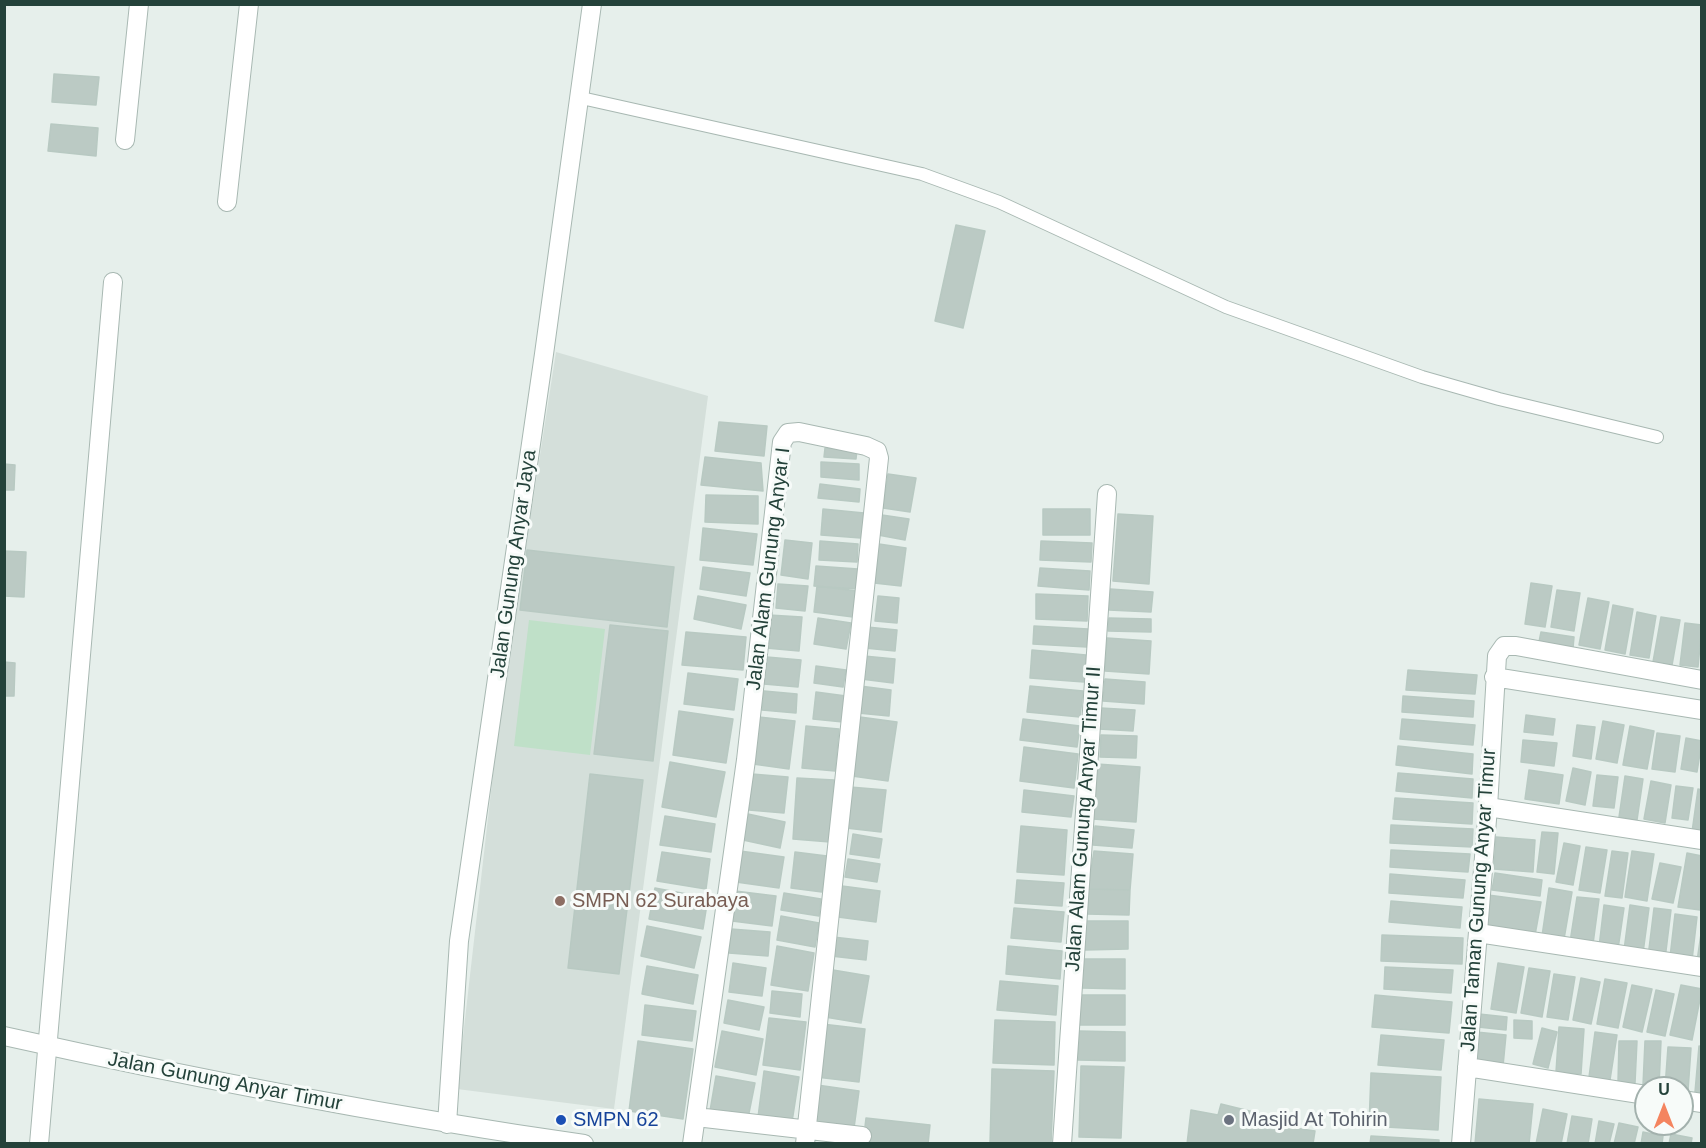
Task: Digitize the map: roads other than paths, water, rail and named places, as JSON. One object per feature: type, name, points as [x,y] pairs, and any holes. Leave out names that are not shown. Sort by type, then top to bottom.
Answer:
[{"type":"street","points":[[125,141],[139,4]]},
{"type":"street","points":[[227,202],[249,4]]},
{"type":"street","name":"Jalan Gunung Anyar Jaya","points":[[447,1124],[459,941],[592,4]]},
{"type":"street","points":[[39,1143],[113,282]]},
{"type":"street","name":"Jalan Alam Gunung Anyar I","points":[[692,1143],[746,760],[782,442],[788,433],[799,432],[866,446],[877,452],[879,458],[806,1137]]},
{"type":"street","name":"Jalan Alam Gunung Anyar Timur II","points":[[1062,1143],[1107,494]]},
{"type":"street","name":"Jalan Taman Gunung Anyar Timur","points":[[1461,1143],[1488,807],[1497,656],[1504,646],[1516,646],[1701,680]]},
{"type":"street","points":[[1494,677],[1701,710]]},
{"type":"street","points":[[1488,807],[1701,840]]},
{"type":"street","points":[[1478,933],[1701,967]]},
{"type":"street","name":"Jalan Gunung Anyar Timur","points":[[4,1036],[147,1068],[447,1124],[584,1143]]},
{"type":"street","points":[[1467,1067],[1634,1093]]},
{"type":"street","points":[[696,1116],[806,1137],[862,1136]]},
{"type":"lane","points":[[577,97],[922,174],[999,202],[1226,307],[1422,377],[1499,399],[1657,437]]},
{"type":"place","name":"SMPN 62 Surabaya","points":[[560,901]]},
{"type":"place","name":"SMPN 62","points":[[561,1120]]},
{"type":"place","name":"Masjid At Tohirin","points":[[1229,1120]]}]
